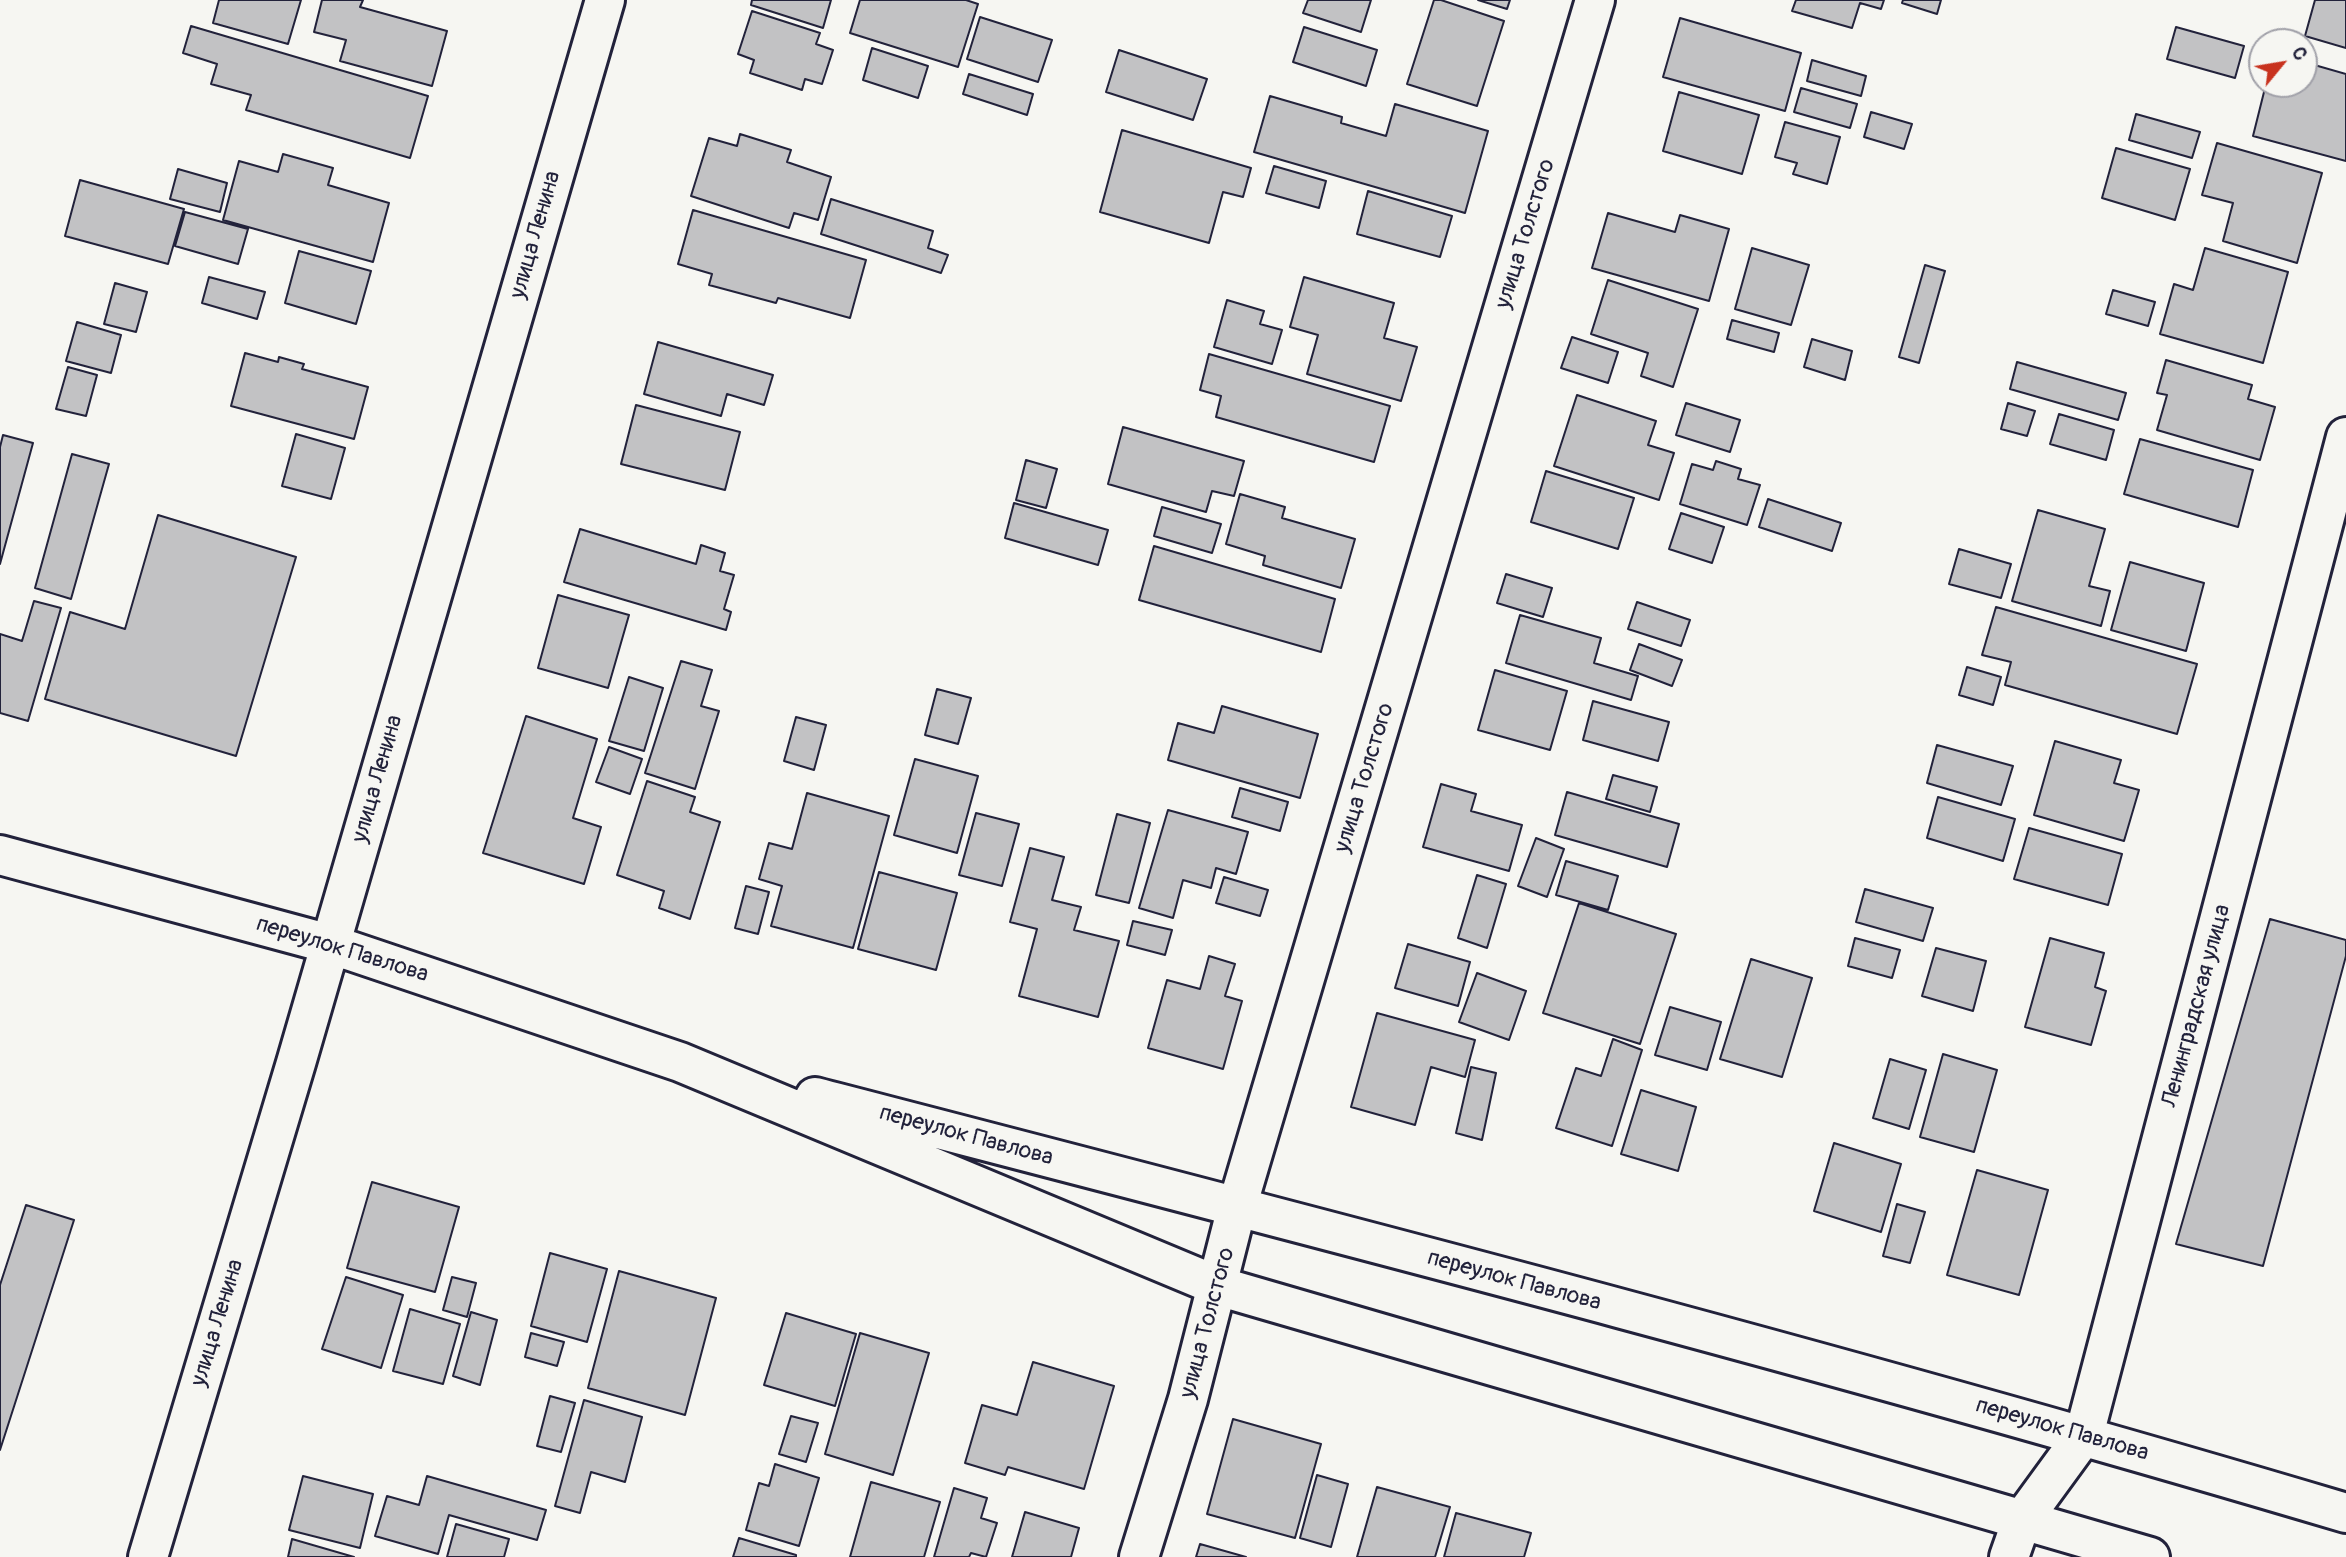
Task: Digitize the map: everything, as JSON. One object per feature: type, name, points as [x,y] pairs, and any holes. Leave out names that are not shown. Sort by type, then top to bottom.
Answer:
[{"type":"street","name":"улица Ленина","points":[[148,1557],[605,0]]},
{"type":"street","name":"улица Толстого","points":[[1139,1557],[1188,1399],[1237,1207],[1595,0]]},
{"type":"street","name":"Ленинградская улица","points":[[2008,1557],[2022,1520],[2084,1435],[2346,437]]},
{"type":"street","name":"переулок Павлова","points":[[0,855],[330,944],[680,1062],[1218,1286],[2150,1557]]},
{"type":"street","name":"переулок Павлова","points":[[680,1062],[1237,1207],[2084,1435],[2346,1513]]},
{"type":"building","points":[[219,0],[301,0],[288,44],[213,23]]},
{"type":"building","points":[[322,0],[363,0],[360,7],[447,31],[432,86],[340,61],[346,40],[314,32]]},
{"type":"building","points":[[752,0],[831,0],[823,28],[751,5]]},
{"type":"building","points":[[860,0],[966,0],[978,4],[958,67],[850,33]]},
{"type":"building","points":[[1308,0],[1371,0],[1361,32],[1303,13]]},
{"type":"building","points":[[1434,0],[1504,21],[1477,106],[1407,84]]},
{"type":"building","points":[[1478,0],[1510,0],[1507,9]]},
{"type":"building","points":[[1796,0],[1884,0],[1881,9],[1860,3],[1852,28],[1792,11]]},
{"type":"building","points":[[1903,0],[1941,0],[1937,14],[1902,3]]},
{"type":"building","points":[[2315,0],[2346,0],[2346,48],[2318,40],[2318,28],[2307,28]]},
{"type":"building","points":[[752,11],[820,33],[816,44],[833,50],[822,84],[805,79],[802,90],[750,73],[754,60],[738,54]]},
{"type":"building","points":[[980,17],[1052,40],[1038,82],[967,59]]},
{"type":"building","points":[[1680,18],[1801,53],[1785,111],[1663,77]]},
{"type":"building","points":[[191,26],[428,96],[410,158],[246,110],[251,95],[211,84],[217,64],[183,53]]},
{"type":"building","points":[[1304,27],[1377,50],[1366,86],[1293,62]]},
{"type":"building","points":[[2176,27],[2244,46],[2235,78],[2167,59]]},
{"type":"building","points":[[872,48],[928,66],[918,98],[863,80]]},
{"type":"building","points":[[1119,50],[1207,79],[1193,120],[1106,92]]},
{"type":"building","points":[[1812,60],[1866,76],[1861,96],[1807,81]]},
{"type":"building","points":[[2318,66],[2346,74],[2346,161],[2253,136],[2262,98],[2318,98]]},
{"type":"building","points":[[969,74],[1033,94],[1027,115],[963,94]]},
{"type":"building","points":[[1801,88],[1857,104],[1850,128],[1794,112]]},
{"type":"building","points":[[1679,92],[1759,115],[1742,174],[1663,151]]},
{"type":"building","points":[[1270,96],[1342,117],[1341,123],[1386,136],[1395,104],[1488,131],[1465,213],[1254,152]]},
{"type":"building","points":[[1871,112],[1912,124],[1904,149],[1864,137]]},
{"type":"building","points":[[2136,114],[2200,132],[2192,158],[2129,140]]},
{"type":"building","points":[[1785,122],[1840,137],[1827,184],[1793,174],[1797,163],[1775,157]]},
{"type":"building","points":[[1122,130],[1251,168],[1243,197],[1223,192],[1209,243],[1100,212]]},
{"type":"building","points":[[740,134],[791,150],[787,162],[831,177],[818,220],[794,213],[789,228],[691,196],[709,138],[737,146]]},
{"type":"building","points":[[2217,143],[2322,173],[2297,263],[2223,241],[2233,203],[2202,195]]},
{"type":"building","points":[[2116,148],[2190,169],[2175,220],[2102,198]]},
{"type":"building","points":[[283,154],[333,168],[328,185],[389,203],[373,262],[223,220],[239,161],[278,172]]},
{"type":"building","points":[[1274,166],[1326,181],[1319,208],[1266,193]]},
{"type":"building","points":[[178,169],[227,183],[220,212],[170,199]]},
{"type":"building","points":[[80,180],[184,209],[168,264],[65,236]]},
{"type":"building","points":[[1368,191],[1452,216],[1440,257],[1357,234]]},
{"type":"building","points":[[831,199],[933,231],[928,248],[948,255],[941,273],[821,234]]},
{"type":"building","points":[[693,210],[866,260],[850,318],[778,298],[776,303],[709,285],[712,274],[678,264]]},
{"type":"building","points":[[185,212],[248,229],[238,264],[175,246]]},
{"type":"building","points":[[1608,213],[1675,232],[1680,215],[1729,229],[1709,301],[1592,268]]},
{"type":"building","points":[[1752,248],[1809,265],[1791,325],[1735,309]]},
{"type":"building","points":[[2205,248],[2288,272],[2263,363],[2160,334],[2174,284],[2193,290]]},
{"type":"building","points":[[299,251],[371,271],[356,324],[285,303]]},
{"type":"building","points":[[1925,265],[1945,271],[1919,363],[1899,357]]},
{"type":"building","points":[[209,277],[265,292],[257,319],[202,303]]},
{"type":"building","points":[[1304,277],[1394,303],[1384,338],[1417,347],[1401,401],[1307,374],[1318,335],[1290,327]]},
{"type":"building","points":[[1608,280],[1698,309],[1673,387],[1641,376],[1648,353],[1591,334]]},
{"type":"building","points":[[115,283],[147,292],[136,332],[104,324]]},
{"type":"building","points":[[2113,290],[2155,302],[2148,326],[2106,314]]},
{"type":"building","points":[[1227,300],[1264,311],[1260,324],[1282,330],[1272,364],[1214,347]]},
{"type":"building","points":[[1732,320],[1779,333],[1774,352],[1727,339]]},
{"type":"building","points":[[77,322],[121,335],[111,373],[66,361]]},
{"type":"building","points":[[1572,337],[1618,352],[1608,383],[1561,368]]},
{"type":"building","points":[[1812,339],[1852,351],[1845,380],[1804,367]]},
{"type":"building","points":[[658,342],[773,375],[764,405],[727,394],[721,416],[644,394]]},
{"type":"building","points":[[245,353],[278,362],[279,357],[304,364],[302,369],[368,387],[354,439],[231,406]]},
{"type":"building","points":[[1209,354],[1390,406],[1374,462],[1216,417],[1221,396],[1200,390]]},
{"type":"building","points":[[2166,360],[2252,385],[2248,399],[2275,407],[2260,460],[2157,430],[2167,395],[2157,393]]},
{"type":"building","points":[[2017,362],[2126,393],[2118,420],[2010,389]]},
{"type":"building","points":[[68,367],[97,375],[86,416],[56,409]]},
{"type":"building","points":[[1577,395],[1656,421],[1648,445],[1674,453],[1659,500],[1554,466]]},
{"type":"building","points":[[1686,403],[1740,420],[1730,452],[1676,435]]},
{"type":"building","points":[[2008,403],[2035,411],[2027,436],[2001,429]]},
{"type":"building","points":[[636,405],[740,432],[725,490],[621,464]]},
{"type":"building","points":[[2059,414],[2114,430],[2106,460],[2050,444]]},
{"type":"building","points":[[1123,427],[1244,461],[1234,496],[1212,491],[1206,512],[1108,484]]},
{"type":"building","points":[[296,434],[345,448],[331,499],[282,486]]},
{"type":"building","points":[[3,435],[33,443],[0,564],[0,447]]},
{"type":"building","points":[[2140,439],[2253,470],[2238,527],[2124,494]]},
{"type":"building","points":[[72,454],[109,464],[71,599],[35,588]]},
{"type":"building","points":[[1026,460],[1057,469],[1046,508],[1016,500]]},
{"type":"building","points":[[1716,461],[1741,469],[1738,479],[1760,485],[1747,525],[1680,504],[1692,464],[1713,470]]},
{"type":"building","points":[[1546,471],[1634,498],[1618,549],[1531,522]]},
{"type":"building","points":[[1240,494],[1285,507],[1282,518],[1355,539],[1341,588],[1263,565],[1265,556],[1226,544]]},
{"type":"building","points":[[1768,499],[1841,523],[1832,551],[1759,527]]},
{"type":"building","points":[[1014,503],[1108,530],[1098,565],[1005,538]]},
{"type":"building","points":[[1162,507],[1221,524],[1212,553],[1154,536]]},
{"type":"building","points":[[2038,510],[2105,529],[2089,586],[2110,591],[2101,626],[2012,601]]},
{"type":"building","points":[[1681,513],[1724,527],[1712,563],[1669,549]]},
{"type":"building","points":[[158,515],[296,557],[236,756],[45,699],[70,612],[125,629]]},
{"type":"building","points":[[580,529],[696,564],[701,545],[725,553],[720,571],[734,575],[724,609],[731,612],[726,630],[564,582]]},
{"type":"building","points":[[1154,546],[1335,599],[1321,652],[1139,600]]},
{"type":"building","points":[[1959,549],[2011,564],[2001,598],[1949,584]]},
{"type":"building","points":[[2130,562],[2204,583],[2186,651],[2111,630]]},
{"type":"building","points":[[1506,574],[1552,588],[1543,617],[1497,603]]},
{"type":"building","points":[[558,595],[629,615],[608,688],[538,668]]},
{"type":"building","points":[[34,601],[61,608],[28,721],[0,713],[0,634],[22,641]]},
{"type":"building","points":[[1637,602],[1690,620],[1681,646],[1628,629]]},
{"type":"building","points":[[1996,607],[2197,664],[2177,734],[2005,685],[2011,662],[1982,655]]},
{"type":"building","points":[[1520,615],[1601,638],[1594,663],[1638,676],[1631,700],[1506,663]]},
{"type":"building","points":[[1639,644],[1682,660],[1672,686],[1630,670]]},
{"type":"building","points":[[681,661],[712,670],[701,706],[719,711],[695,789],[645,773]]},
{"type":"building","points":[[1967,667],[2001,677],[1993,705],[1959,695]]},
{"type":"building","points":[[1495,670],[1567,691],[1550,750],[1478,730]]},
{"type":"building","points":[[629,677],[663,688],[644,751],[609,741]]},
{"type":"building","points":[[937,689],[971,698],[958,744],[925,735]]},
{"type":"building","points":[[1593,701],[1669,722],[1658,761],[1583,740]]},
{"type":"building","points":[[1222,706],[1318,734],[1300,798],[1168,760],[1178,723],[1214,733]]},
{"type":"building","points":[[526,716],[597,739],[573,818],[601,827],[584,884],[483,853]]},
{"type":"building","points":[[796,717],[826,725],[814,770],[784,761]]},
{"type":"building","points":[[2055,741],[2121,760],[2114,783],[2139,790],[2124,841],[2034,815]]},
{"type":"building","points":[[1937,745],[2013,766],[2001,805],[1927,783]]},
{"type":"building","points":[[609,747],[642,759],[630,794],[596,782]]},
{"type":"building","points":[[915,759],[978,776],[957,853],[894,835]]},
{"type":"building","points":[[1613,775],[1657,787],[1650,812],[1606,799]]},
{"type":"building","points":[[647,781],[695,797],[690,812],[720,822],[690,919],[659,908],[664,891],[617,875]]},
{"type":"building","points":[[1441,784],[1476,794],[1471,811],[1522,825],[1509,871],[1423,847]]},
{"type":"building","points":[[1240,788],[1288,802],[1280,831],[1232,817]]},
{"type":"building","points":[[1567,792],[1679,824],[1667,867],[1555,835]]},
{"type":"building","points":[[807,793],[889,816],[853,948],[771,926],[782,886],[759,879],[769,843],[792,849]]},
{"type":"building","points":[[1938,797],[2015,819],[2003,861],[1927,838]]},
{"type":"building","points":[[1168,810],[1248,832],[1236,874],[1216,868],[1211,888],[1183,880],[1173,918],[1139,908]]},
{"type":"building","points":[[976,813],[1019,824],[1002,886],[959,875]]},
{"type":"building","points":[[1117,814],[1150,823],[1129,903],[1096,895]]},
{"type":"building","points":[[2029,828],[2122,854],[2108,905],[2014,879]]},
{"type":"building","points":[[1536,838],[1564,849],[1547,897],[1518,886]]},
{"type":"building","points":[[1030,848],[1064,857],[1052,900],[1081,907],[1074,930],[1119,941],[1098,1017],[1019,996],[1037,929],[1010,922]]},
{"type":"building","points":[[1566,861],[1618,876],[1608,910],[1556,895]]},
{"type":"building","points":[[879,872],[957,893],[936,970],[858,949]]},
{"type":"building","points":[[1477,875],[1506,884],[1487,948],[1458,938]]},
{"type":"building","points":[[1224,877],[1268,890],[1260,916],[1216,903]]},
{"type":"building","points":[[746,886],[769,892],[758,934],[735,928]]},
{"type":"building","points":[[1865,889],[1933,908],[1923,941],[1856,922]]},
{"type":"building","points":[[1579,903],[1676,934],[1640,1044],[1543,1013]]},
{"type":"building","points":[[2270,919],[2346,940],[2346,956],[2263,1266],[2176,1244]]},
{"type":"building","points":[[1133,921],[1172,930],[1165,955],[1127,945]]},
{"type":"building","points":[[1855,938],[1900,950],[1892,978],[1848,966]]},
{"type":"building","points":[[2050,938],[2104,953],[2095,987],[2106,991],[2091,1045],[2025,1027]]},
{"type":"building","points":[[1408,944],[1470,962],[1458,1006],[1395,988]]},
{"type":"building","points":[[1936,948],[1986,961],[1973,1011],[1922,996]]},
{"type":"building","points":[[1209,956],[1235,964],[1225,996],[1242,1001],[1223,1069],[1148,1048],[1167,980],[1200,989]]},
{"type":"building","points":[[1751,959],[1812,978],[1782,1077],[1720,1059]]},
{"type":"building","points":[[1477,973],[1526,991],[1509,1040],[1459,1022]]},
{"type":"building","points":[[1670,1007],[1721,1022],[1707,1070],[1655,1055]]},
{"type":"building","points":[[1377,1013],[1475,1040],[1465,1077],[1431,1067],[1415,1125],[1351,1107]]},
{"type":"building","points":[[1613,1039],[1642,1050],[1612,1146],[1556,1128],[1576,1068],[1601,1076]]},
{"type":"building","points":[[1943,1054],[1997,1070],[1974,1152],[1920,1137]]},
{"type":"building","points":[[1890,1059],[1926,1070],[1909,1129],[1873,1118]]},
{"type":"building","points":[[1471,1067],[1496,1073],[1482,1140],[1456,1133]]},
{"type":"building","points":[[1641,1090],[1696,1107],[1678,1171],[1621,1154]]},
{"type":"building","points":[[1834,1143],[1901,1164],[1881,1232],[1814,1211]]},
{"type":"building","points":[[1977,1170],[2048,1190],[2019,1295],[1947,1275]]},
{"type":"building","points":[[372,1182],[459,1207],[435,1292],[347,1268]]},
{"type":"building","points":[[1897,1204],[1925,1212],[1910,1263],[1883,1256]]},
{"type":"building","points":[[26,1205],[74,1220],[0,1450],[0,1285]]},
{"type":"building","points":[[550,1253],[607,1269],[587,1342],[531,1326]]},
{"type":"building","points":[[619,1271],[716,1298],[685,1415],[588,1388]]},
{"type":"building","points":[[346,1277],[403,1295],[381,1368],[322,1349]]},
{"type":"building","points":[[452,1277],[476,1283],[467,1317],[443,1310]]},
{"type":"building","points":[[410,1309],[460,1324],[443,1384],[393,1371]]},
{"type":"building","points":[[471,1312],[497,1320],[480,1385],[453,1376]]},
{"type":"building","points":[[786,1313],[856,1334],[835,1406],[764,1385]]},
{"type":"building","points":[[531,1333],[564,1342],[557,1366],[525,1357]]},
{"type":"building","points":[[860,1333],[929,1353],[893,1475],[825,1454]]},
{"type":"building","points":[[1033,1362],[1114,1386],[1084,1489],[1008,1467],[1005,1475],[965,1463],[982,1405],[1017,1415]]},
{"type":"building","points":[[550,1396],[575,1403],[561,1452],[537,1446]]},
{"type":"building","points":[[584,1400],[642,1417],[625,1482],[591,1472],[580,1513],[555,1506]]},
{"type":"building","points":[[791,1416],[818,1423],[806,1462],[779,1454]]},
{"type":"building","points":[[1233,1419],[1321,1444],[1295,1538],[1207,1514]]},
{"type":"building","points":[[775,1464],[819,1478],[799,1546],[746,1530],[759,1483],[769,1486]]},
{"type":"building","points":[[1317,1475],[1348,1484],[1331,1547],[1300,1538]]},
{"type":"building","points":[[303,1476],[373,1494],[360,1548],[289,1530]]},
{"type":"building","points":[[427,1476],[546,1510],[537,1540],[449,1515],[438,1554],[375,1536],[387,1496],[419,1505]]},
{"type":"building","points":[[871,1482],[940,1502],[924,1557],[850,1557]]},
{"type":"building","points":[[1377,1487],[1450,1507],[1435,1557],[1357,1557]]},
{"type":"building","points":[[954,1488],[987,1498],[981,1518],[997,1523],[986,1557],[971,1553],[969,1557],[934,1557]]},
{"type":"building","points":[[1025,1512],[1079,1528],[1071,1557],[1012,1557]]},
{"type":"building","points":[[1456,1513],[1531,1533],[1524,1557],[1444,1557]]},
{"type":"building","points":[[456,1524],[509,1539],[504,1557],[447,1557]]},
{"type":"building","points":[[739,1538],[796,1555],[796,1557],[733,1557]]},
{"type":"building","points":[[292,1539],[354,1557],[288,1557]]},
{"type":"building","points":[[1200,1544],[1246,1557],[1196,1557]]}]
